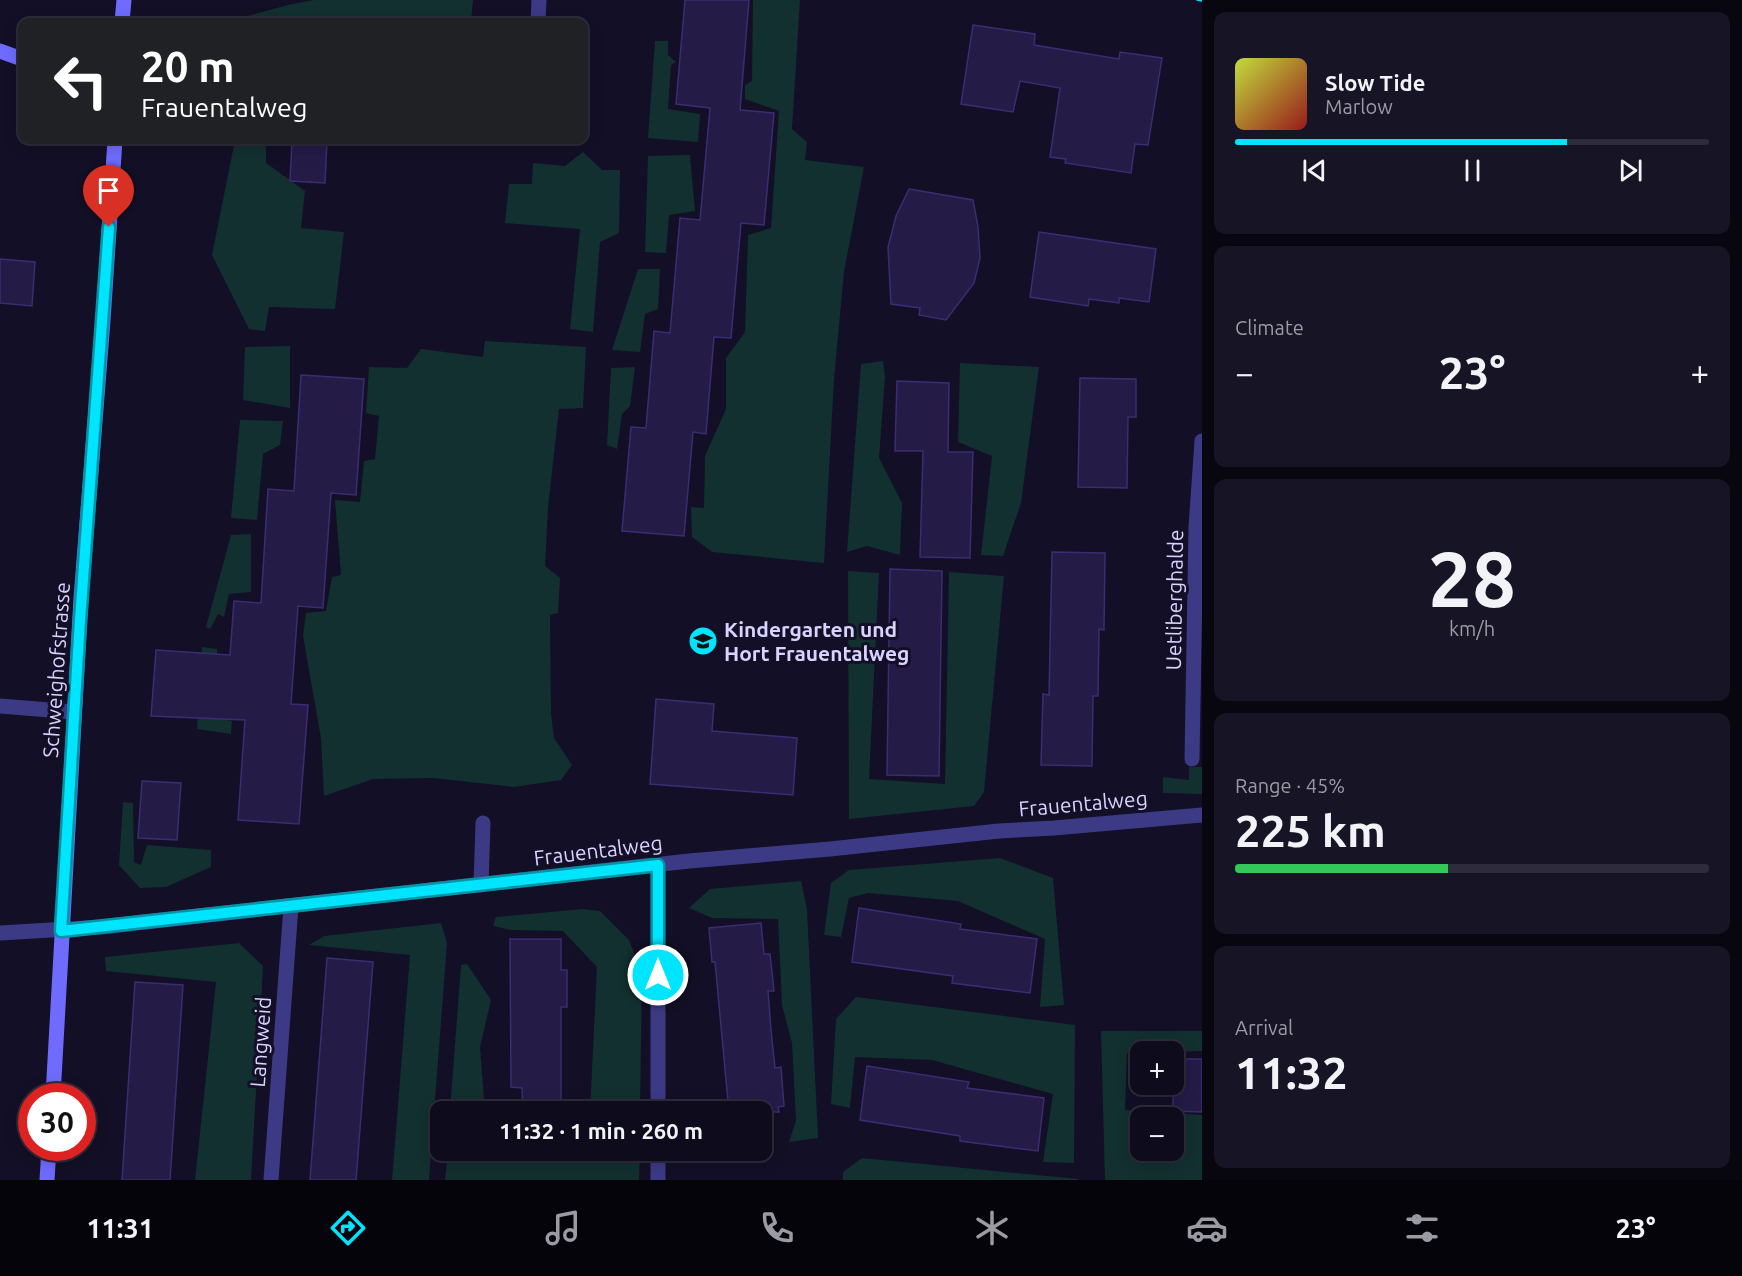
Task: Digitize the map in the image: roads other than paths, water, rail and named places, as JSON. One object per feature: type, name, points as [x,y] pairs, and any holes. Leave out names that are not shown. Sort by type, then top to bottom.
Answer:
[{"type":"main road","points":[[122,18],[124,0]]},
{"type":"main road","points":[[0,51],[18,58]]},
{"type":"main road","name":"Schweighofstrasse","points":[[53,1083],[74,712],[112,144]]},
{"type":"main road","points":[[47,1180],[48,1161]]},
{"type":"street","points":[[538,18],[539,0]]},
{"type":"street","name":"Uetliberghalde","points":[[1192,759],[1196,527],[1202,441]]},
{"type":"street","points":[[0,706],[74,712]]},
{"type":"street","name":"Frauentalweg","points":[[0,933],[61,931],[658,865],[999,831],[1202,815]]},
{"type":"street","points":[[481,885],[483,823]]},
{"type":"street","points":[[658,865],[658,1101]]},
{"type":"street","name":"Langweid","points":[[271,1180],[291,906]]},
{"type":"street","points":[[658,1161],[658,1180]]},
{"type":"tram line","points":[[1197,0],[1202,1]]},
{"type":"place","name":"Kindergarten und Hort Frauentalweg","points":[[703,641]]}]
